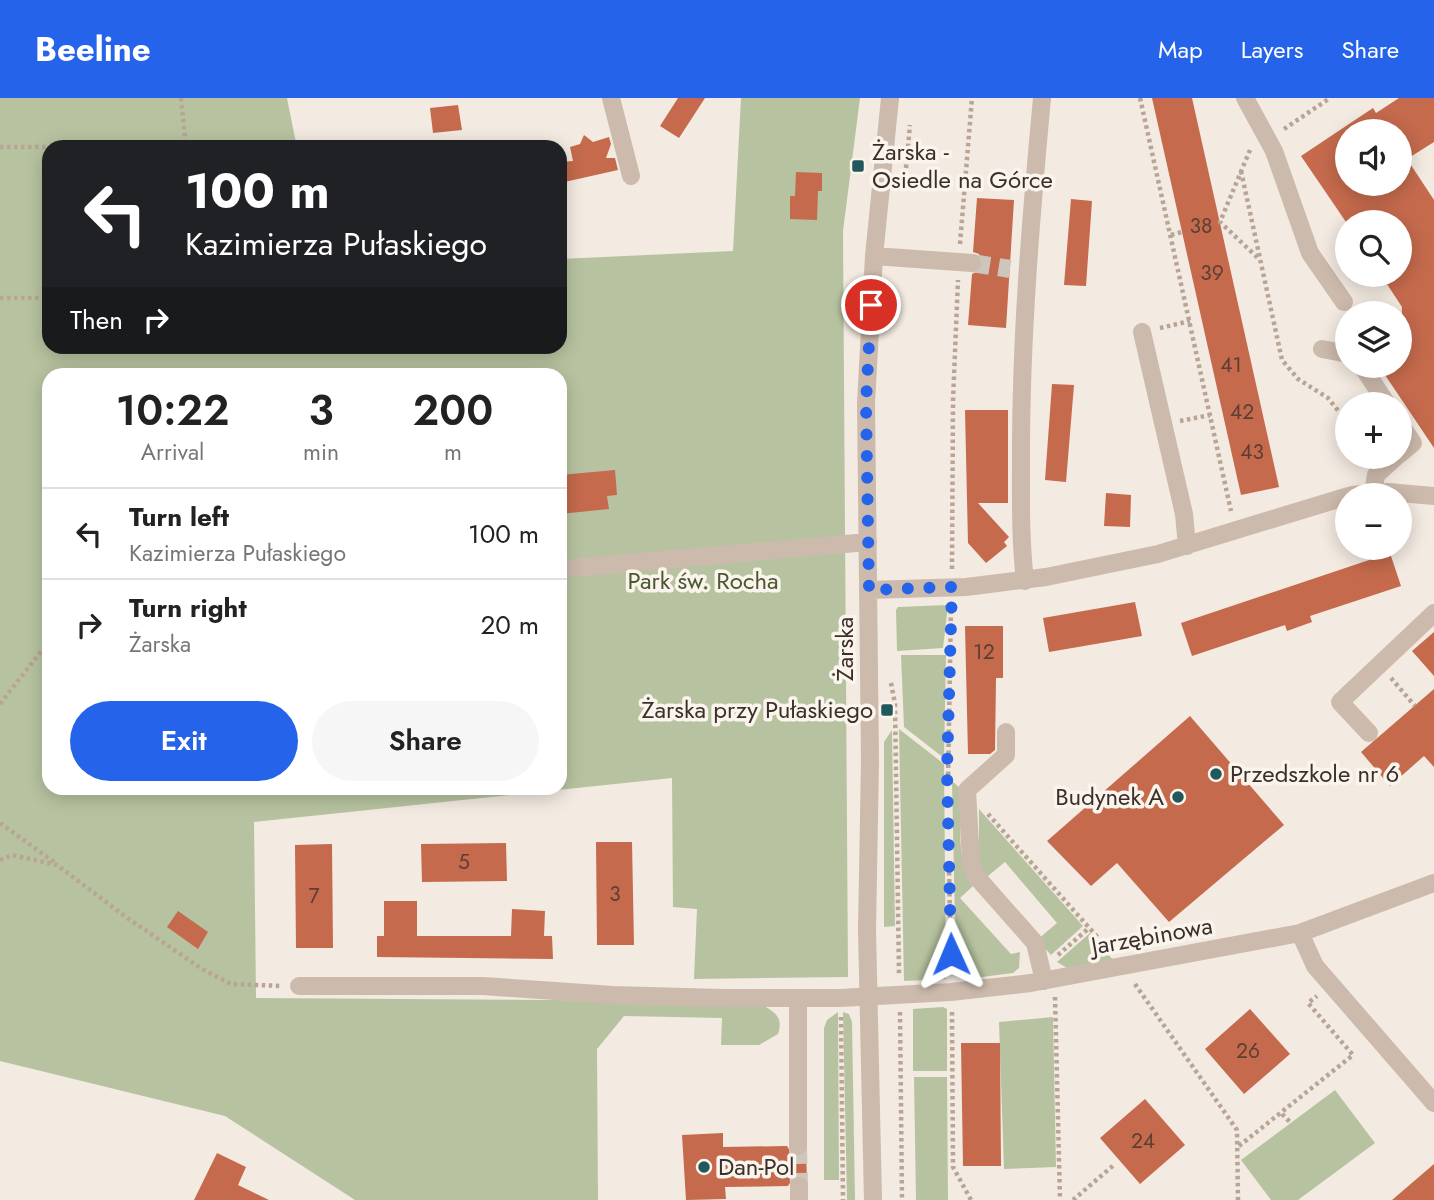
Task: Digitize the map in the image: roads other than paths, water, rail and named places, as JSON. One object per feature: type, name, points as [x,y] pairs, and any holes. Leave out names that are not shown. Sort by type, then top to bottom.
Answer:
[{"type":"street","points":[[611,98],[631,176]]},
{"type":"street","name":"Żarska","points":[[873,1200],[871,997],[867,930],[869,542],[866,403],[874,256],[890,98]]},
{"type":"street","points":[[1025,580],[1021,548],[1018,270],[1042,98]]},
{"type":"street","points":[[1245,98],[1268,130],[1310,253],[1343,301]]},
{"type":"street","points":[[874,256],[966,262]]},
{"type":"street","points":[[1142,332],[1184,514],[1187,546]]},
{"type":"street","points":[[1322,349],[1335,352]]},
{"type":"street","points":[[1412,493],[1434,496]]},
{"type":"street","points":[[869,590],[952,587],[1025,580],[1187,546],[1335,498]]},
{"type":"street","points":[[567,568],[869,542]]},
{"type":"street","points":[[1369,733],[1340,702],[1434,613]]},
{"type":"street","points":[[1006,732],[1006,755],[967,790],[971,862],[975,875],[1035,943],[1047,976]]},
{"type":"street","name":"Jarzębinowa","points":[[299,986],[483,986],[613,995],[798,998],[951,992],[1300,933],[1434,883]]},
{"type":"street","points":[[1300,933],[1315,966],[1434,1103]]},
{"type":"street","points":[[798,998],[798,1146]]},
{"type":"tunnel","points":[[972,263],[1010,269]]},
{"type":"tunnel","points":[[798,1146],[799,1186]]},
{"type":"place","name":"Żarska - Osiedle na Górce","points":[[858,166]]},
{"type":"place","name":"Żarska przy Pułaskiego","points":[[887,710]]},
{"type":"place","name":"Przedszkole nr 6","points":[[1216,774]]},
{"type":"place","name":"Budynek A","points":[[1178,797]]},
{"type":"place","name":"Dan-Pol","points":[[704,1167]]},
{"type":"park label","name":"Park św. Rocha","points":[[703,581]]}]
